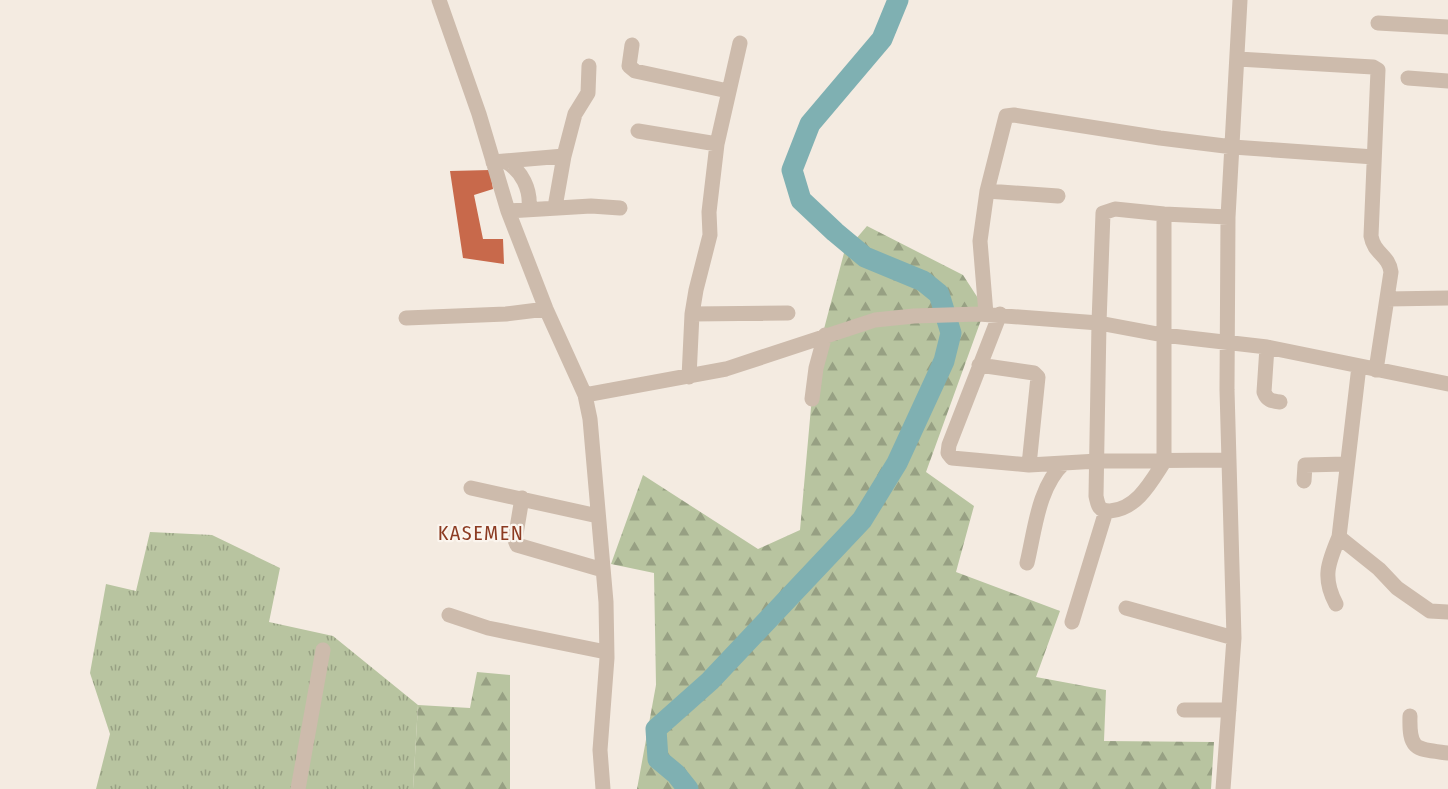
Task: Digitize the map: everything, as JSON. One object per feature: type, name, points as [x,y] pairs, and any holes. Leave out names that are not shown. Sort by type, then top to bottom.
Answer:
[{"type":"street","points":[[439,0],[479,114],[499,162],[508,211],[546,309],[585,395],[590,419],[606,602],[606,652],[600,750],[603,789]]},
{"type":"street","points":[[1223,789],[1234,638],[1228,460],[1228,217],[1240,0]]},
{"type":"street","points":[[1378,23],[1448,27]]},
{"type":"street","points":[[689,377],[692,314],[710,235],[709,212],[717,144],[740,43]]},
{"type":"street","points":[[632,45],[629,66],[634,71],[728,91]]},
{"type":"street","points":[[1238,59],[1376,67],[1378,73],[1371,236],[1373,246],[1390,263],[1376,370]]},
{"type":"street","points":[[555,207],[564,156],[575,114],[588,93],[589,66]]},
{"type":"street","points":[[1408,78],[1448,81]]},
{"type":"street","points":[[1228,460],[1098,461],[1029,465],[952,458],[948,453],[979,365],[989,314],[980,241],[987,191],[1004,120],[1009,114],[1113,132],[1233,147],[1374,157]]},
{"type":"street","points":[[638,131],[717,144]]},
{"type":"street","points":[[499,162],[564,156]]},
{"type":"street","points":[[499,162],[512,165],[526,183],[530,200],[529,209]]},
{"type":"street","points":[[987,191],[1058,196]]},
{"type":"street","points":[[508,211],[591,206],[620,208]]},
{"type":"street","points":[[1164,214],[1164,462],[1148,486],[1132,503],[1125,508],[1101,510],[1098,505],[1098,461],[1103,213],[1115,209],[1228,217]]},
{"type":"street","points":[[1387,299],[1448,298]]},
{"type":"street","points":[[406,318],[506,314],[546,309]]},
{"type":"street","points":[[692,314],[788,313]]},
{"type":"street","points":[[585,395],[726,369],[875,320],[914,316],[989,314],[1099,323],[1163,335],[1228,341],[1448,384]]},
{"type":"street","points":[[812,399],[816,368],[825,335]]},
{"type":"street","points":[[1267,347],[1264,392],[1266,398],[1280,402]]},
{"type":"street","points":[[979,365],[1034,373],[1038,377],[1029,465]]},
{"type":"street","points":[[1336,604],[1328,589],[1327,573],[1331,555],[1339,537],[1359,366]]},
{"type":"street","points":[[1027,563],[1044,497],[1055,472],[1065,463]]},
{"type":"street","points":[[1304,481],[1305,465],[1346,464]]},
{"type":"street","points":[[471,488],[598,516]]},
{"type":"street","points":[[522,498],[515,540],[517,545],[603,570]]},
{"type":"street","points":[[1072,622],[1106,511]]},
{"type":"street","points":[[1339,537],[1379,569],[1397,588],[1423,606],[1430,610],[1448,612]]},
{"type":"street","points":[[1126,608],[1234,638]]},
{"type":"street","points":[[449,615],[488,628],[606,652]]},
{"type":"street","points":[[298,789],[323,650]]},
{"type":"street","points":[[1184,710],[1229,710]]},
{"type":"street","points":[[1410,716],[1411,742],[1419,749],[1448,753]]},
{"type":"green space","points":[[867,226],[963,275],[985,309],[926,472],[974,506],[956,572],[1060,611],[1036,677],[1106,690],[1104,741],[1214,742],[1211,789],[637,789],[656,685],[654,573],[611,564],[643,475],[758,549],[800,530],[815,363],[844,253]]},
{"type":"green space","points":[[150,532],[212,535],[280,568],[269,622],[333,636],[418,705],[413,789],[96,789],[110,734],[90,673],[106,584],[136,591]]},
{"type":"green space","points":[[477,672],[510,675],[510,789],[413,789],[418,705],[470,708]]},
{"type":"building","points":[[490,170],[493,189],[474,195],[483,239],[503,239],[504,264],[463,258],[450,171]]},
{"type":"waterway","points":[[688,789],[676,774],[658,759],[656,729],[710,681],[862,520],[897,463],[944,361],[951,333],[939,294],[923,281],[865,257],[835,232],[801,200],[792,170],[810,124],[882,39],[898,0]]},
{"type":"district","name":"KASEMEN","points":[[481,533]]}]
